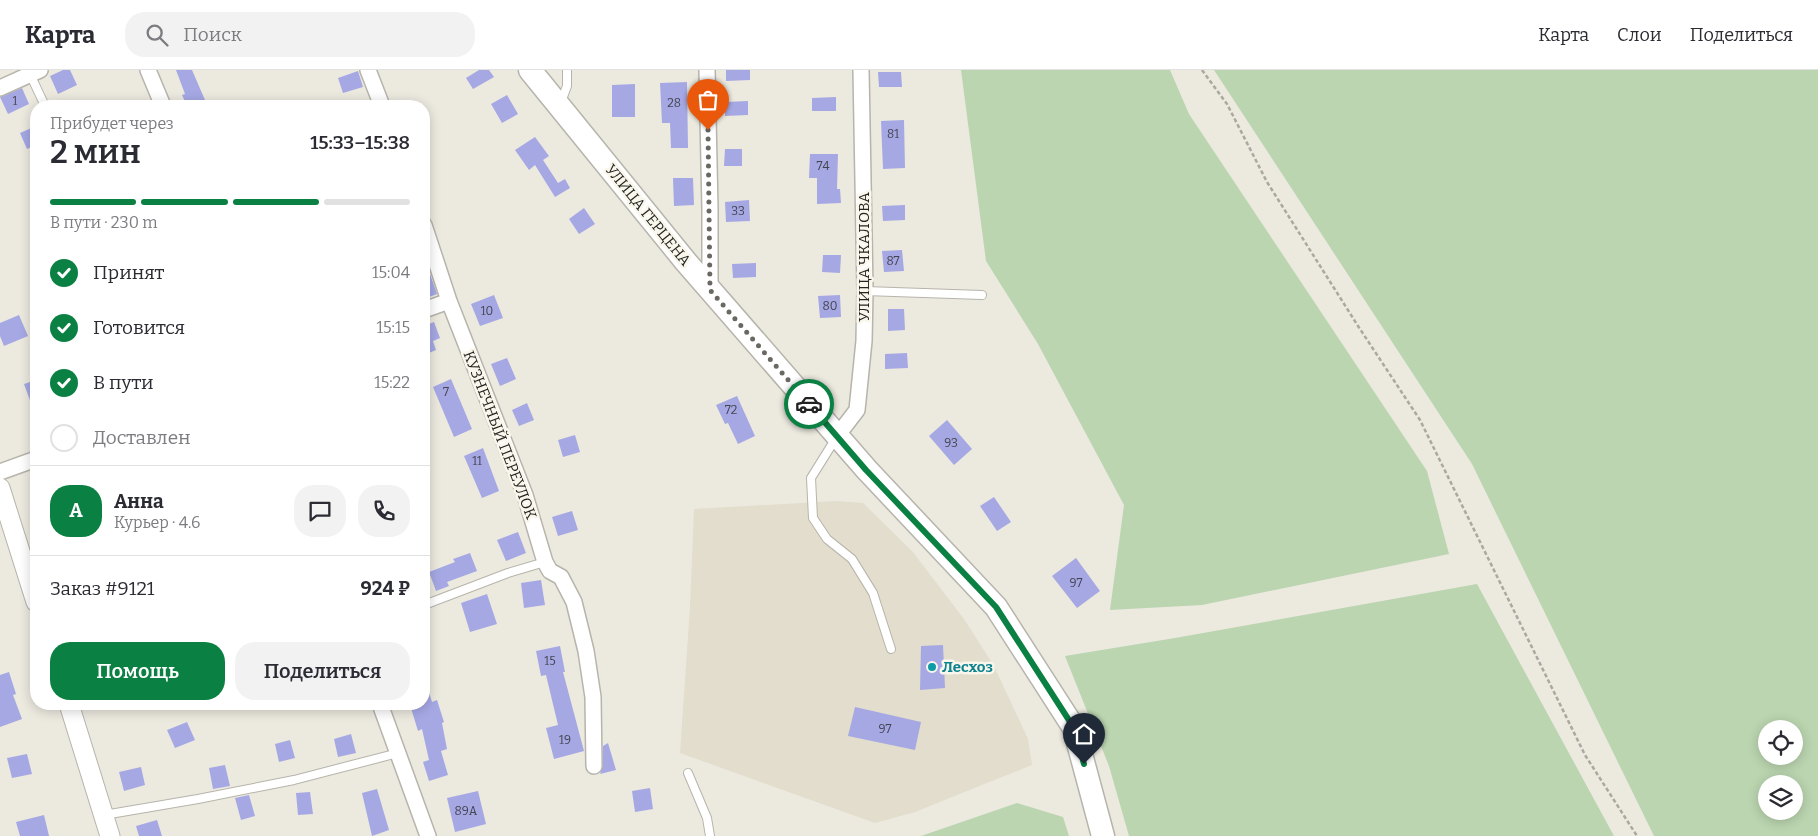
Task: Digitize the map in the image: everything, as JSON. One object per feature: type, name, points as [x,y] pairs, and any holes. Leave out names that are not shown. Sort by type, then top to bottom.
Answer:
[{"type":"main road","name":"УЛИЦА ГЕРЦЕНА","points":[[530,70],[710,290],[866,470],[996,607],[1074,728],[1103,836]]},
{"type":"street","points":[[148,70],[160,100]]},
{"type":"street","points":[[368,70],[380,100]]},
{"type":"street","points":[[707,70],[710,290]]},
{"type":"street","name":"УЛИЦА ЧКАЛОВА","points":[[837,436],[857,410],[864,341],[865,290],[861,70]]},
{"type":"street","points":[[0,88],[35,72]]},
{"type":"street","name":"КУЗНЕЧНЫЙ ПЕРЕУЛОК","points":[[430,243],[449,301],[525,495],[544,562]]},
{"type":"street","points":[[430,308],[449,301]]},
{"type":"street","points":[[0,472],[30,461]]},
{"type":"street","points":[[0,488],[30,583]]},
{"type":"street","points":[[544,562],[550,571],[561,576],[574,602],[586,651],[592,697],[594,766]]},
{"type":"street","points":[[71,710],[110,836]]},
{"type":"street","points":[[382,710],[428,836]]},
{"type":"lane","points":[[560,106],[567,86],[567,70]]},
{"type":"lane","points":[[35,72],[43,100]]},
{"type":"lane","points":[[865,290],[982,295]]},
{"type":"lane","points":[[837,436],[811,478],[814,518],[828,539],[852,559],[873,593],[891,649]]},
{"type":"lane","points":[[430,603],[508,573],[544,562]]},
{"type":"lane","points":[[104,815],[294,780],[398,753]]},
{"type":"lane","points":[[688,773],[707,818],[710,836]]},
{"type":"path","points":[[1202,70],[1227,104],[1266,182],[1420,420],[1585,755],[1637,836]]},
{"type":"shaded area","points":[[837,501],[863,503],[912,551],[964,619],[994,666],[1028,739],[1032,765],[915,812],[875,823],[680,753],[690,607],[694,509]]},
{"type":"green space","points":[[961,70],[1170,70],[1189,114],[1427,471],[1449,554],[1202,605],[1110,610],[1124,505],[1038,344],[986,261]]},
{"type":"green space","points":[[1214,70],[1818,70],[1818,836],[1654,836],[1472,464]]},
{"type":"green space","points":[[1477,584],[1614,836],[1129,836],[1109,766],[1065,656]]},
{"type":"green space","points":[[1017,803],[1063,817],[1069,836],[921,836]]},
{"type":"building","points":[[63,70],[70,70],[77,85],[58,94],[50,76]]},
{"type":"building","points":[[176,70],[192,70],[205,100],[184,100],[182,95],[185,94]]},
{"type":"building","points":[[479,70],[489,70],[494,77],[473,89],[466,78]]},
{"type":"building","points":[[726,70],[750,70],[750,80],[726,81]]},
{"type":"building","points":[[358,71],[363,87],[343,93],[338,78]]},
{"type":"building","points":[[878,72],[901,72],[902,87],[879,87]]},
{"type":"building","points":[[687,82],[688,148],[671,148],[670,123],[662,123],[660,83]]},
{"type":"building","points":[[635,84],[635,117],[612,117],[612,85]]},
{"type":"building","points":[[22,88],[29,104],[8,114],[0,97]]},
{"type":"building","points":[[507,95],[518,114],[502,123],[491,104]]},
{"type":"building","points":[[836,97],[836,111],[812,111],[812,98]]},
{"type":"building","points":[[748,101],[748,115],[725,116],[725,102]]},
{"type":"building","points":[[904,120],[905,168],[883,169],[881,121]]},
{"type":"building","points":[[30,129],[30,148],[27,149],[20,133]]},
{"type":"building","points":[[535,137],[549,156],[543,160],[558,183],[565,179],[570,188],[555,197],[535,165],[529,170],[515,150]]},
{"type":"building","points":[[725,149],[742,149],[742,166],[724,166]]},
{"type":"building","points":[[810,154],[838,154],[837,189],[840,189],[841,203],[817,204],[817,178],[809,178]]},
{"type":"building","points":[[673,178],[693,178],[694,205],[674,206]]},
{"type":"building","points":[[749,200],[750,221],[726,222],[725,202]]},
{"type":"building","points":[[905,205],[905,220],[883,221],[882,206]]},
{"type":"building","points":[[584,208],[595,224],[579,234],[569,219]]},
{"type":"building","points":[[902,250],[904,271],[884,272],[882,251]]},
{"type":"building","points":[[823,255],[841,255],[840,273],[822,272]]},
{"type":"building","points":[[756,263],[756,277],[733,278],[732,264]]},
{"type":"building","points":[[430,274],[437,294],[430,297]]},
{"type":"building","points":[[494,295],[503,318],[480,326],[471,304]]},
{"type":"building","points":[[840,295],[841,317],[820,318],[818,296]]},
{"type":"building","points":[[888,309],[904,309],[905,330],[888,331]]},
{"type":"building","points":[[19,315],[28,336],[4,346],[0,336],[0,323]]},
{"type":"building","points":[[434,322],[440,338],[433,341],[436,350],[430,352],[430,324]]},
{"type":"building","points":[[907,353],[908,368],[885,369],[885,354]]},
{"type":"building","points":[[507,358],[516,379],[500,386],[491,364]]},
{"type":"building","points":[[451,379],[472,429],[454,437],[433,387]]},
{"type":"building","points":[[30,382],[30,400],[24,384]]},
{"type":"building","points":[[737,396],[755,436],[738,444],[728,423],[725,424],[716,405]]},
{"type":"building","points":[[527,403],[534,420],[519,426],[512,410]]},
{"type":"building","points":[[947,420],[972,449],[954,465],[929,436]]},
{"type":"building","points":[[575,435],[580,452],[563,457],[558,440]]},
{"type":"building","points":[[483,448],[499,491],[482,498],[464,456]]},
{"type":"building","points":[[994,497],[1011,522],[997,531],[980,506]]},
{"type":"building","points":[[572,511],[578,530],[558,536],[552,517]]},
{"type":"building","points":[[518,532],[526,553],[506,561],[497,540]]},
{"type":"building","points":[[470,553],[477,571],[447,582],[449,586],[436,591],[430,572],[455,562],[453,559]]},
{"type":"building","points":[[1076,558],[1100,591],[1077,608],[1052,576]]},
{"type":"building","points":[[541,580],[545,605],[524,608],[521,583]]},
{"type":"building","points":[[487,594],[497,624],[470,632],[461,603]]},
{"type":"building","name":"Лесхоз","points":[[943,645],[945,688],[920,690],[921,646]]},
{"type":"building","points":[[560,646],[565,672],[563,672],[584,751],[554,759],[546,728],[558,725],[546,675],[541,676],[536,651]]},
{"type":"building","points":[[9,672],[16,694],[13,695],[22,719],[0,727],[0,675]]},
{"type":"building","points":[[430,695],[432,702],[437,700],[444,722],[442,723],[447,749],[441,751],[448,775],[429,781],[423,762],[429,760],[422,729],[418,731],[412,710],[430,710]]},
{"type":"building","points":[[855,707],[921,722],[915,750],[848,736]]},
{"type":"building","points":[[187,722],[195,740],[175,748],[167,730]]},
{"type":"building","points":[[351,734],[356,753],[338,757],[334,739]]},
{"type":"building","points":[[290,740],[295,758],[279,762],[275,744]]},
{"type":"building","points":[[608,743],[616,770],[600,774],[603,766],[603,746]]},
{"type":"building","points":[[27,754],[32,774],[12,778],[7,758]]},
{"type":"building","points":[[225,765],[230,786],[213,789],[209,768]]},
{"type":"building","points":[[141,767],[145,785],[124,791],[119,772]]},
{"type":"building","points":[[650,788],[653,809],[635,812],[632,791]]},
{"type":"building","points":[[377,789],[389,830],[372,836],[362,793]]},
{"type":"building","points":[[478,791],[486,824],[455,832],[447,798]]},
{"type":"building","points":[[310,792],[313,814],[298,815],[296,793]]},
{"type":"building","points":[[249,795],[255,816],[241,820],[235,798]]},
{"type":"building","points":[[44,815],[49,836],[20,836],[16,822]]},
{"type":"building","points":[[157,820],[162,836],[139,836],[136,826]]},
{"type":"way so far","points":[[708,130],[710,290],[809,404]]},
{"type":"place","name":"Лесхоз","points":[[932,667]]},
{"type":"route","points":[[809,404],[866,470],[996,607],[1074,728],[1084,764]]}]
